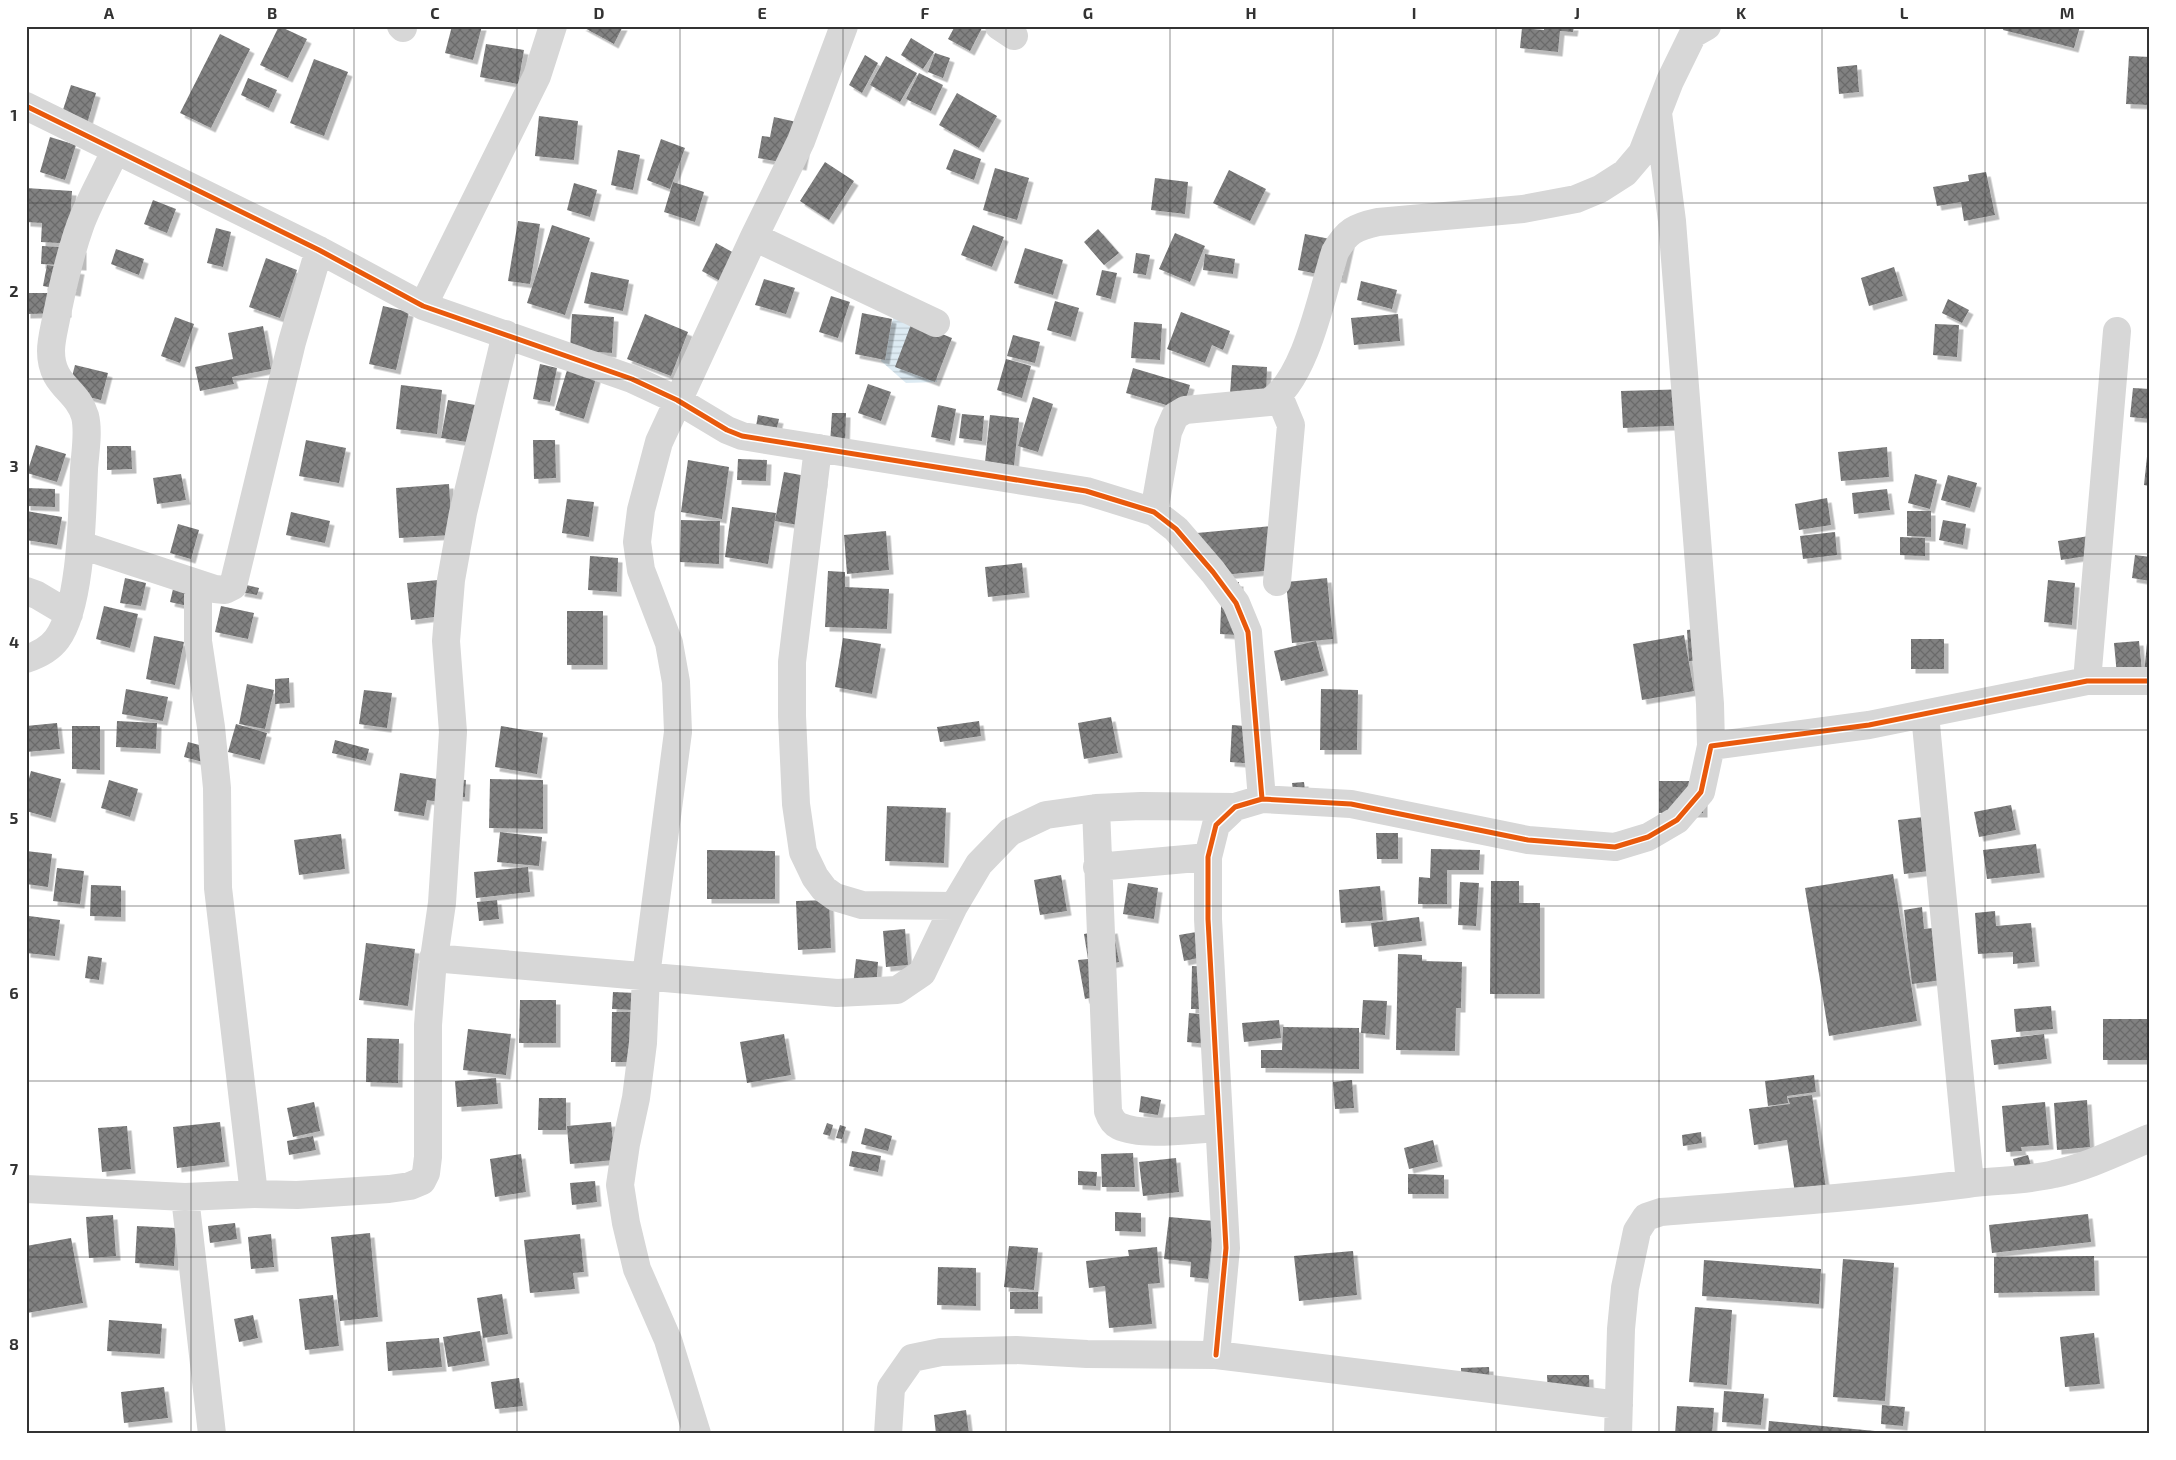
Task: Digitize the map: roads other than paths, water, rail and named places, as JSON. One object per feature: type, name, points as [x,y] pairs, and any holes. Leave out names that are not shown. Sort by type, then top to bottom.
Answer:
[{"type":"street","points":[[423,306],[537,76],[553,26]]},
{"type":"street","points":[[697,1434],[668,1340],[637,1269],[626,1224],[620,1185],[626,1144],[636,1098],[643,1042],[646,976],[678,732],[676,682],[669,642],[641,570],[637,542],[641,510],[659,442],[754,236],[801,140],[844,26]]},
{"type":"street","points":[[1154,512],[1164,448],[1175,416],[1185,410],[1254,405],[1269,402],[1279,396],[1297,372],[1335,252],[1344,236],[1358,226],[1378,222],[1523,209],[1576,199],[1600,189],[1624,173],[1642,153],[1693,34],[1707,26]]},
{"type":"street","points":[[26,106],[319,250],[423,306],[632,379],[677,400],[727,430],[742,436],[1086,491],[1154,512],[1176,529],[1214,572],[1236,603],[1248,632],[1262,799]]},
{"type":"street","points":[[433,958],[837,993],[897,990],[922,973],[954,906],[979,864],[1010,832],[1046,815],[1096,808],[1141,806],[1235,807],[1262,799],[1351,804],[1528,840],[1615,847],[1648,837],[1677,820],[1701,792],[1711,746],[1710,704],[1672,221],[1658,112]]},
{"type":"street","points":[[26,660],[44,652],[57,639],[69,614],[81,546],[86,435],[85,416],[75,398],[58,381],[52,366],[51,349],[61,295],[80,226],[116,151]]},
{"type":"street","points":[[754,236],[936,323]]},
{"type":"street","points":[[81,546],[215,589],[224,590],[233,586],[237,576],[292,342],[319,250]]},
{"type":"street","points":[[2087,681],[2117,331]]},
{"type":"street","points":[[26,1189],[185,1197],[254,1194],[297,1195],[389,1190],[422,1182],[426,1173],[428,1157],[428,1025],[433,958],[442,903],[453,732],[446,641],[451,580],[463,513],[506,334]]},
{"type":"street","points":[[1277,582],[1291,425],[1279,396]]},
{"type":"street","points":[[818,448],[792,662],[792,716],[796,804],[803,852],[811,871],[824,889],[835,897],[848,902],[862,905],[954,906]]},
{"type":"street","points":[[198,584],[198,641],[211,727],[217,788],[218,888],[254,1194]]},
{"type":"street","points":[[26,591],[37,595],[69,614]]},
{"type":"street","points":[[1711,746],[1869,725],[2087,681],[2150,681]]},
{"type":"street","points":[[1924,714],[1970,1183]]},
{"type":"street","points":[[1216,1355],[1226,1248],[1208,919],[1208,857],[1216,825],[1235,807]]},
{"type":"street","points":[[1096,808],[1105,1085],[1108,1111],[1112,1121],[1118,1126],[1133,1131],[1219,1128]]},
{"type":"street","points":[[1097,867],[1208,857]]},
{"type":"street","points":[[1618,1434],[1621,1329],[1625,1288],[1637,1230],[1646,1218],[1661,1212],[1903,1193],[1970,1183],[2028,1179],[2080,1166],[2150,1138]]},
{"type":"street","points":[[185,1197],[212,1434]]},
{"type":"street","points":[[888,1434],[891,1388],[912,1358],[941,1352],[1016,1350],[1087,1354],[1216,1355],[1618,1405]]}]
